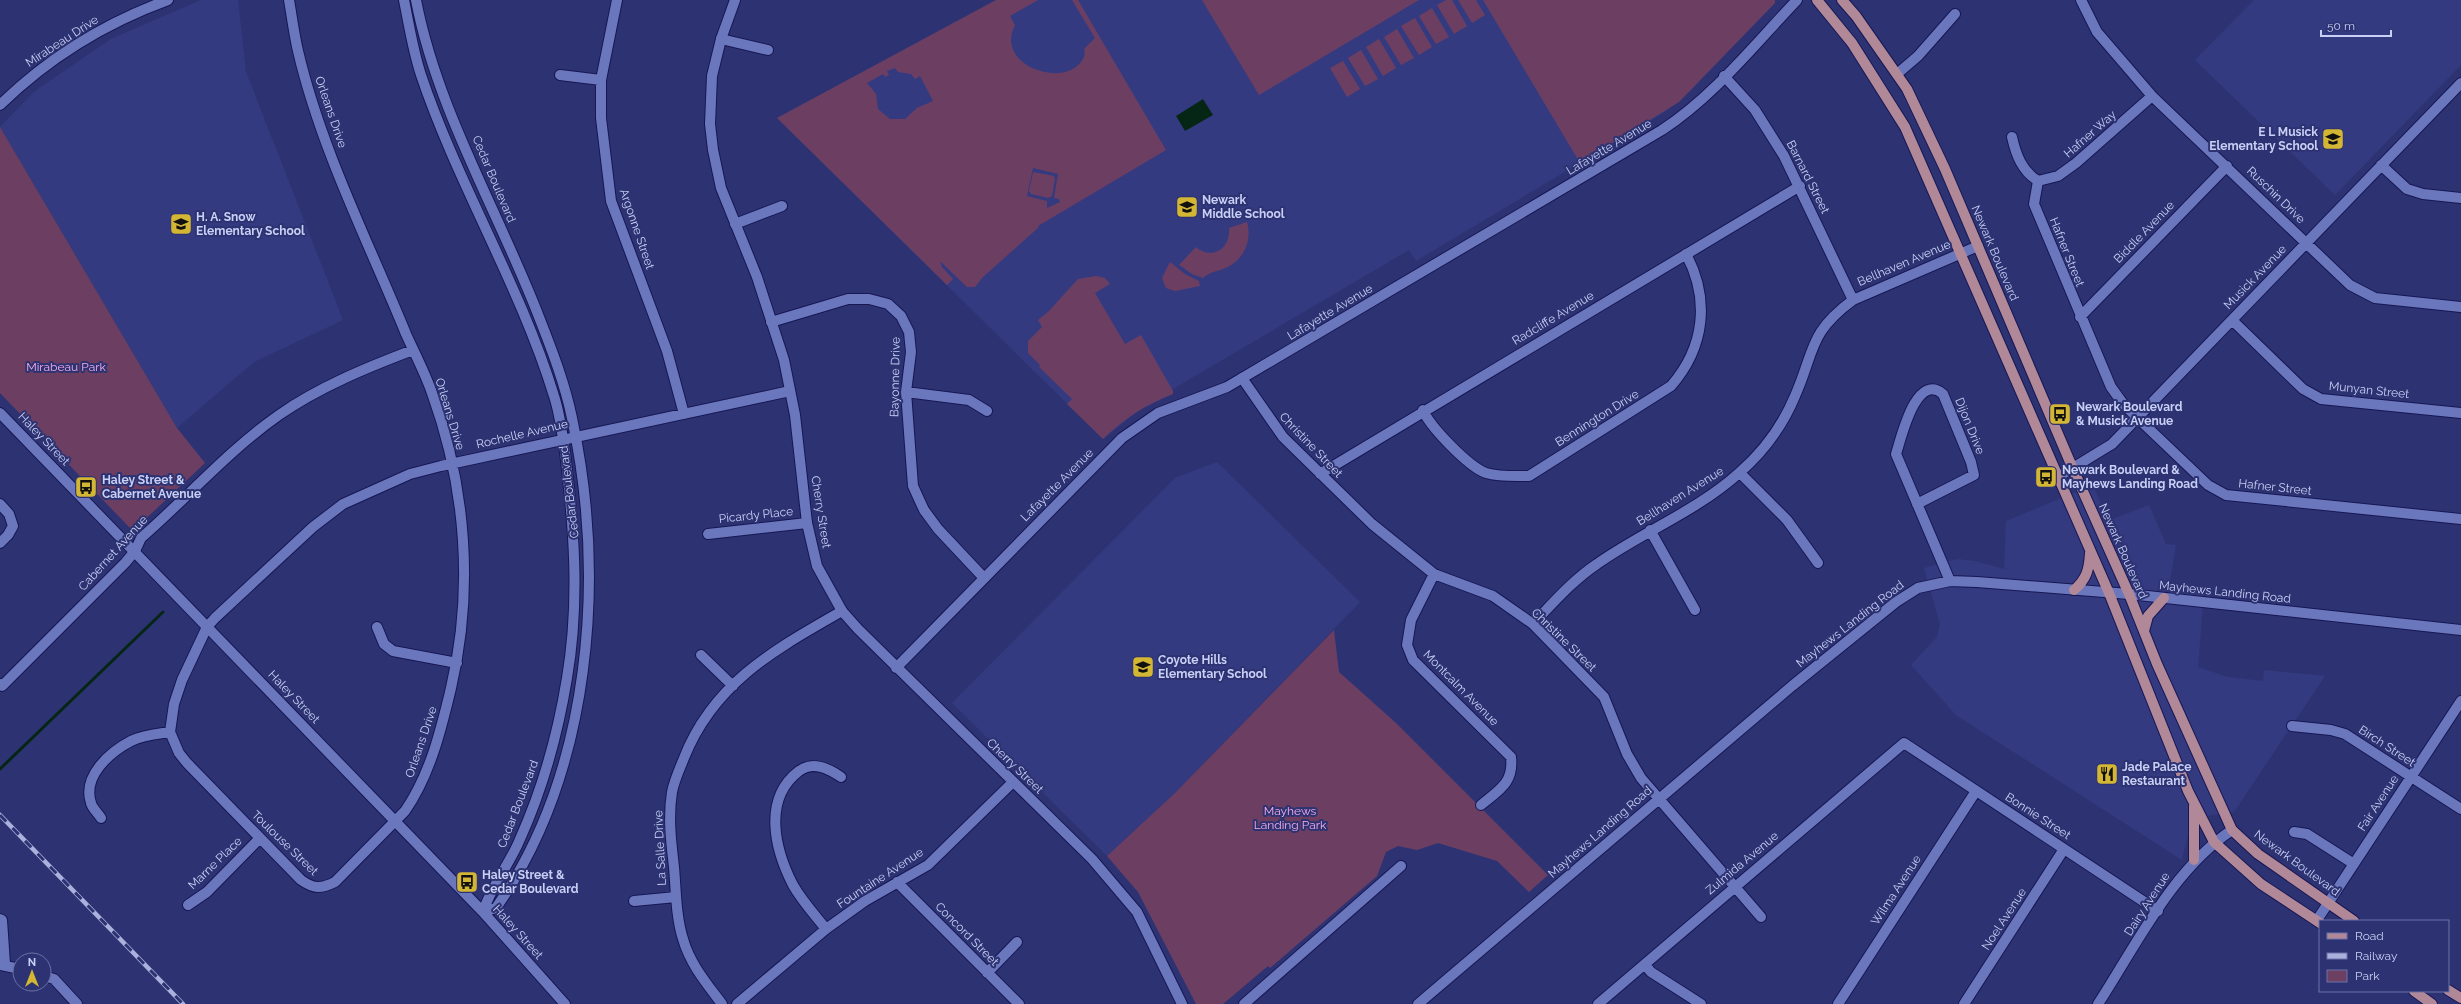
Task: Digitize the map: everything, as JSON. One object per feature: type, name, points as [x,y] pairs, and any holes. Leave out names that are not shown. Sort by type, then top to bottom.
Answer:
[{"type":"main road","points":[[1817,0],[1852,43],[1905,127],[2109,593],[2193,802],[2214,842],[2261,884],[2318,922]]},
{"type":"main road","name":"Newark Boulevard","points":[[1842,0],[1908,89],[1945,169],[2072,469],[2129,594],[2232,830],[2258,854],[2330,902],[2353,920]]},
{"type":"main road","points":[[2074,590],[2082,582],[2089,569],[2090,551]]},
{"type":"main road","points":[[2144,631],[2148,616],[2164,598]]},
{"type":"main road","points":[[2193,802],[2194,860]]},
{"type":"main road","points":[[2449,991],[2461,998]]},
{"type":"main road","points":[[2415,992],[2432,1004]]},
{"type":"street","name":"Mirabeau Drive","points":[[0,106],[30,78],[67,50],[109,25],[168,0]]},
{"type":"street","name":"Orleans Drive","points":[[290,0],[298,49],[324,136],[432,393],[462,511],[465,566],[462,623],[457,663],[443,722],[430,762],[413,799],[395,820]]},
{"type":"street","name":"Cedar Boulevard","points":[[404,0],[421,73],[541,360],[554,395],[563,438],[572,506],[576,574],[575,608],[567,676],[552,748],[540,785],[515,850],[488,896],[483,912]]},
{"type":"street","name":"Cedar Boulevard","points":[[416,0],[428,51],[447,103],[553,353],[570,410],[586,505],[590,575],[586,646],[574,716],[548,811],[534,846],[496,908],[483,912]]},
{"type":"street","name":"Argonne Street","points":[[617,0],[601,80],[601,125],[611,201],[667,351],[684,414]]},
{"type":"street","name":"Cherry Street","points":[[735,0],[721,39],[712,76],[710,124],[721,188],[757,277],[784,360],[795,415],[807,523],[817,566],[842,611],[896,668],[1092,858],[1137,912],[1182,1004]]},
{"type":"street","name":"Lafayette Avenue","points":[[896,668],[1122,438],[1139,425],[1158,414],[1208,396],[1242,378],[1662,130],[1682,116],[1724,76],[1797,0]]},
{"type":"street","name":"Ruschin Drive","points":[[2081,0],[2097,32],[2152,96],[2350,285],[2375,298],[2461,307]]},
{"type":"street","points":[[1897,74],[1918,56],[1955,14]]},
{"type":"street","points":[[721,39],[768,50]]},
{"type":"street","points":[[560,75],[601,80]]},
{"type":"street","name":"Barnard Street","points":[[1724,76],[1755,110],[1784,156],[1800,186],[1853,300]]},
{"type":"street","name":"Musick Avenue","points":[[2058,477],[2112,444],[2381,164],[2461,83]]},
{"type":"street","name":"Hafner Way","points":[[2038,181],[2058,176],[2076,163],[2152,96]]},
{"type":"street","points":[[2012,137],[2017,157],[2030,176],[2038,181]]},
{"type":"street","points":[[2381,164],[2407,189],[2423,194],[2461,198]]},
{"type":"street","name":"Biddle Avenue","points":[[2080,317],[2227,166]]},
{"type":"street","name":"Hafner Street","points":[[2038,181],[2034,204],[2080,317],[2111,387],[2124,405],[2138,416],[2208,485],[2226,495],[2461,519]]},
{"type":"street","name":"Radcliffe Avenue","points":[[1320,474],[1424,410],[1800,186]]},
{"type":"street","points":[[735,224],[782,206]]},
{"type":"street","name":"Bellhaven Avenue","points":[[1533,624],[1565,591],[1596,564],[1713,493],[1740,473],[1765,447],[1788,411],[1814,341],[1823,327],[1836,312],[1853,300],[1978,246]]},
{"type":"street","name":"Bennington Drive","points":[[1424,410],[1431,425],[1457,451],[1484,472],[1502,476],[1529,476],[1672,386],[1685,371],[1693,352],[1702,322],[1699,291],[1693,266],[1686,254]]},
{"type":"street","name":"Bayonne Drive","points":[[771,322],[848,299],[869,299],[888,304],[901,316],[909,332],[911,352],[906,392],[913,486],[924,510],[938,530],[984,578]]},
{"type":"street","name":"Munyan Street","points":[[2232,320],[2303,389],[2321,399],[2461,413]]},
{"type":"street","name":"Cabernet Avenue","points":[[1,685],[135,551],[141,538],[237,448],[280,414],[326,388],[413,350]]},
{"type":"street","name":"Christine Street","points":[[1242,378],[1283,437],[1372,524],[1434,574],[1493,596],[1533,624],[1604,697],[1631,761],[1658,799],[1761,917]]},
{"type":"street","name":"Dijon Drive","points":[[1917,504],[1974,475],[1972,462],[1943,394],[1937,390],[1931,390],[1918,396],[1910,410],[1896,454],[1917,504],[1950,581]]},
{"type":"street","name":"Rochelle Avenue","points":[[170,732],[174,704],[182,680],[207,627],[313,527],[343,504],[410,474],[563,438],[790,391]]},
{"type":"street","points":[[906,392],[969,400],[987,411]]},
{"type":"street","name":"Haley Street","points":[[0,413],[483,912],[565,1004]]},
{"type":"street","points":[[1740,473],[1787,520],[1818,563]]},
{"type":"street","points":[[0,504],[10,514],[13,526],[8,535],[0,543]]},
{"type":"street","name":"Picardy Place","points":[[708,534],[807,523]]},
{"type":"street","points":[[1650,530],[1695,610]]},
{"type":"street","name":"Montcalm Avenue","points":[[1434,574],[1412,620],[1407,645],[1413,660],[1511,756],[1512,769],[1508,781],[1481,806]]},
{"type":"street","name":"Mayhews Landing Road","points":[[1418,1004],[1658,799],[1896,602],[1918,588],[1950,581],[2129,594],[2461,630]]},
{"type":"street","name":"La Salle Drive","points":[[722,1004],[697,971],[683,939],[676,897],[670,824],[672,791],[692,738],[704,717],[733,686],[758,662],[785,642],[842,611]]},
{"type":"street","points":[[377,627],[384,644],[393,651],[457,663]]},
{"type":"street","points":[[701,655],[733,686]]},
{"type":"street","name":"Fair Avenue","points":[[2319,920],[2354,864],[2461,701]]},
{"type":"street","name":"Birch Street","points":[[2292,726],[2331,730],[2345,734],[2461,809]]},
{"type":"street","points":[[101,818],[91,803],[88,785],[96,770],[131,741],[148,735],[170,732]]},
{"type":"street","name":"Toulouse Street","points":[[170,732],[179,753],[187,763],[301,880],[310,886],[321,889],[335,882],[395,820]]},
{"type":"street","name":"Bonnie Street","points":[[1904,743],[2158,911]]},
{"type":"street","name":"Zulmida Avenue","points":[[1598,1004],[1904,743]]},
{"type":"street","points":[[826,929],[794,885],[786,868],[776,834],[776,807],[784,788],[793,776],[802,769],[810,766],[830,769],[840,777]]},
{"type":"street","name":"Fountaine Avenue","points":[[737,1004],[826,929],[865,901],[928,865],[1013,782]]},
{"type":"street","name":"Wilma Avenue","points":[[1838,1004],[1976,791]]},
{"type":"street","name":"Dairy Avenue","points":[[2098,1004],[2182,875],[2194,860],[2214,842],[2232,830]]},
{"type":"street","points":[[2294,832],[2307,834],[2354,864]]},
{"type":"street","name":"Marne Place","points":[[188,905],[207,892],[260,838]]},
{"type":"street","name":"Noel Avenue","points":[[1964,1004],[2064,849]]},
{"type":"street","points":[[1244,1004],[1401,866]]},
{"type":"street","name":"Concord Street","points":[[897,882],[1019,1004]]},
{"type":"street","points":[[634,901],[676,897]]},
{"type":"street","points":[[0,919],[2,920],[3,964]]},
{"type":"street","points":[[987,973],[1017,942]]},
{"type":"street","points":[[1645,965],[1651,972],[1701,1004]]},
{"type":"street","points":[[52,978],[77,1004]]},
{"type":"shaded area","name":"H. A. Snow Elementary School","points":[[201,0],[238,0],[246,72],[343,320],[254,362],[177,428],[0,127],[35,91],[111,39]]},
{"type":"shaded area","name":"Newark Middle School","points":[[996,0],[1775,0],[1775,3],[1690,91],[1665,112],[1416,261],[1409,250],[1173,389],[1173,394],[1138,411],[1103,439],[777,118]]},
{"type":"shaded area","name":"E L Musick Elementary School","points":[[2254,0],[2461,0],[2461,65],[2335,195],[2195,60]]},
{"type":"shaded area","points":[[1203,99],[1213,115],[1185,131],[1176,116]]},
{"type":"shaded area","name":"Coyote Hills Elementary School","points":[[1217,462],[1360,602],[1175,793],[1107,856],[952,703],[1175,478]]},
{"type":"shaded area","points":[[2093,485],[2108,521],[2149,505],[2166,544],[2176,545],[2169,587],[2204,591],[2198,667],[2228,677],[2263,681],[2264,670],[2325,676],[2234,812],[2192,818],[2182,860],[1956,715],[1911,665],[1937,637],[1940,624],[1924,568],[1957,559],[1975,561],[2004,569],[2006,521]]},
{"type":"green space","points":[[996,0],[1038,0],[1010,16],[1015,25],[1011,40],[1014,52],[1023,63],[1036,70],[1050,73],[1064,72],[1076,67],[1084,57],[1085,48],[1095,38],[1072,0],[1078,0],[1166,150],[1038,226],[1039,227],[983,277],[975,287],[967,287],[940,261],[942,267],[953,279],[947,285],[777,118]],"holes":[[[895,68],[898,72],[911,74],[915,79],[920,76],[933,101],[917,108],[905,119],[890,119],[878,109],[876,94],[867,83],[883,74],[885,77],[889,75],[887,71]],[[1033,168],[1058,174],[1054,198],[1059,199],[1060,202],[1047,208],[1047,201],[1027,196]]]},
{"type":"green space","points":[[1202,0],[1419,0],[1259,95]]},
{"type":"green space","points":[[1446,0],[1452,0],[1467,26],[1454,34],[1437,5]]},
{"type":"green space","points":[[1458,0],[1476,0],[1485,15],[1472,23]]},
{"type":"green space","points":[[1483,0],[1775,0],[1775,3],[1679,102],[1580,163]]},
{"type":"green space","points":[[1432,8],[1449,37],[1436,44],[1419,16]]},
{"type":"green space","points":[[1415,18],[1432,47],[1419,55],[1401,26]]},
{"type":"green space","points":[[1397,29],[1414,58],[1401,65],[1384,37]]},
{"type":"green space","points":[[1379,39],[1396,68],[1383,76],[1366,47]]},
{"type":"green space","points":[[1361,50],[1378,79],[1365,86],[1348,58]]},
{"type":"green space","points":[[1343,61],[1360,89],[1347,97],[1330,68]]},
{"type":"green space","name":"Mirabeau Park","points":[[0,127],[177,428],[205,463],[137,527],[130,528],[0,393]]},
{"type":"green space","points":[[1033,172],[1054,176],[1055,179],[1052,196],[1048,198],[1031,194],[1029,191]]},
{"type":"green space","points":[[1247,222],[1249,235],[1246,248],[1239,259],[1228,267],[1212,272],[1203,278],[1192,274],[1179,265],[1196,247],[1208,253],[1219,250],[1227,241],[1229,228]]},
{"type":"green space","points":[[1170,262],[1185,274],[1199,281],[1200,286],[1175,291],[1166,288],[1162,278]]},
{"type":"green space","points":[[1096,276],[1105,278],[1110,284],[1095,293],[1125,344],[1141,335],[1173,391],[1173,394],[1154,402],[1136,413],[1103,439],[1067,404],[1072,399],[1039,367],[1040,365],[1028,353],[1028,341],[1042,327],[1038,320],[1048,312],[1078,279]]},
{"type":"green space","name":"Mayhews Landing Park","points":[[1334,630],[1339,672],[1396,723],[1548,875],[1529,892],[1497,861],[1438,843],[1417,850],[1398,846],[1386,852],[1377,876],[1270,968],[1268,966],[1223,1004],[1196,1004],[1138,892],[1107,856],[1175,793]]},
{"type":"waterway","points":[[0,769],[163,612]]},
{"type":"railway","points":[[0,815],[183,1004]]},
{"type":"place","name":"E L Musick Elementary School","points":[[2333,139]]},
{"type":"place","name":"Newark Middle School","points":[[1187,207]]},
{"type":"place","name":"H. A. Snow Elementary School","points":[[181,224]]},
{"type":"place","name":"Newark Boulevard & Musick Avenue","points":[[2060,414]]},
{"type":"place","name":"Newark Boulevard & Mayhews Landing Road","points":[[2046,477]]},
{"type":"place","name":"Haley Street & Cabernet Avenue","points":[[86,487]]},
{"type":"place","name":"Coyote Hills Elementary School","points":[[1143,667]]},
{"type":"place","name":"Jade Palace Restaurant","points":[[2107,774]]},
{"type":"place","name":"Haley Street & Cedar Boulevard","points":[[467,882]]}]
